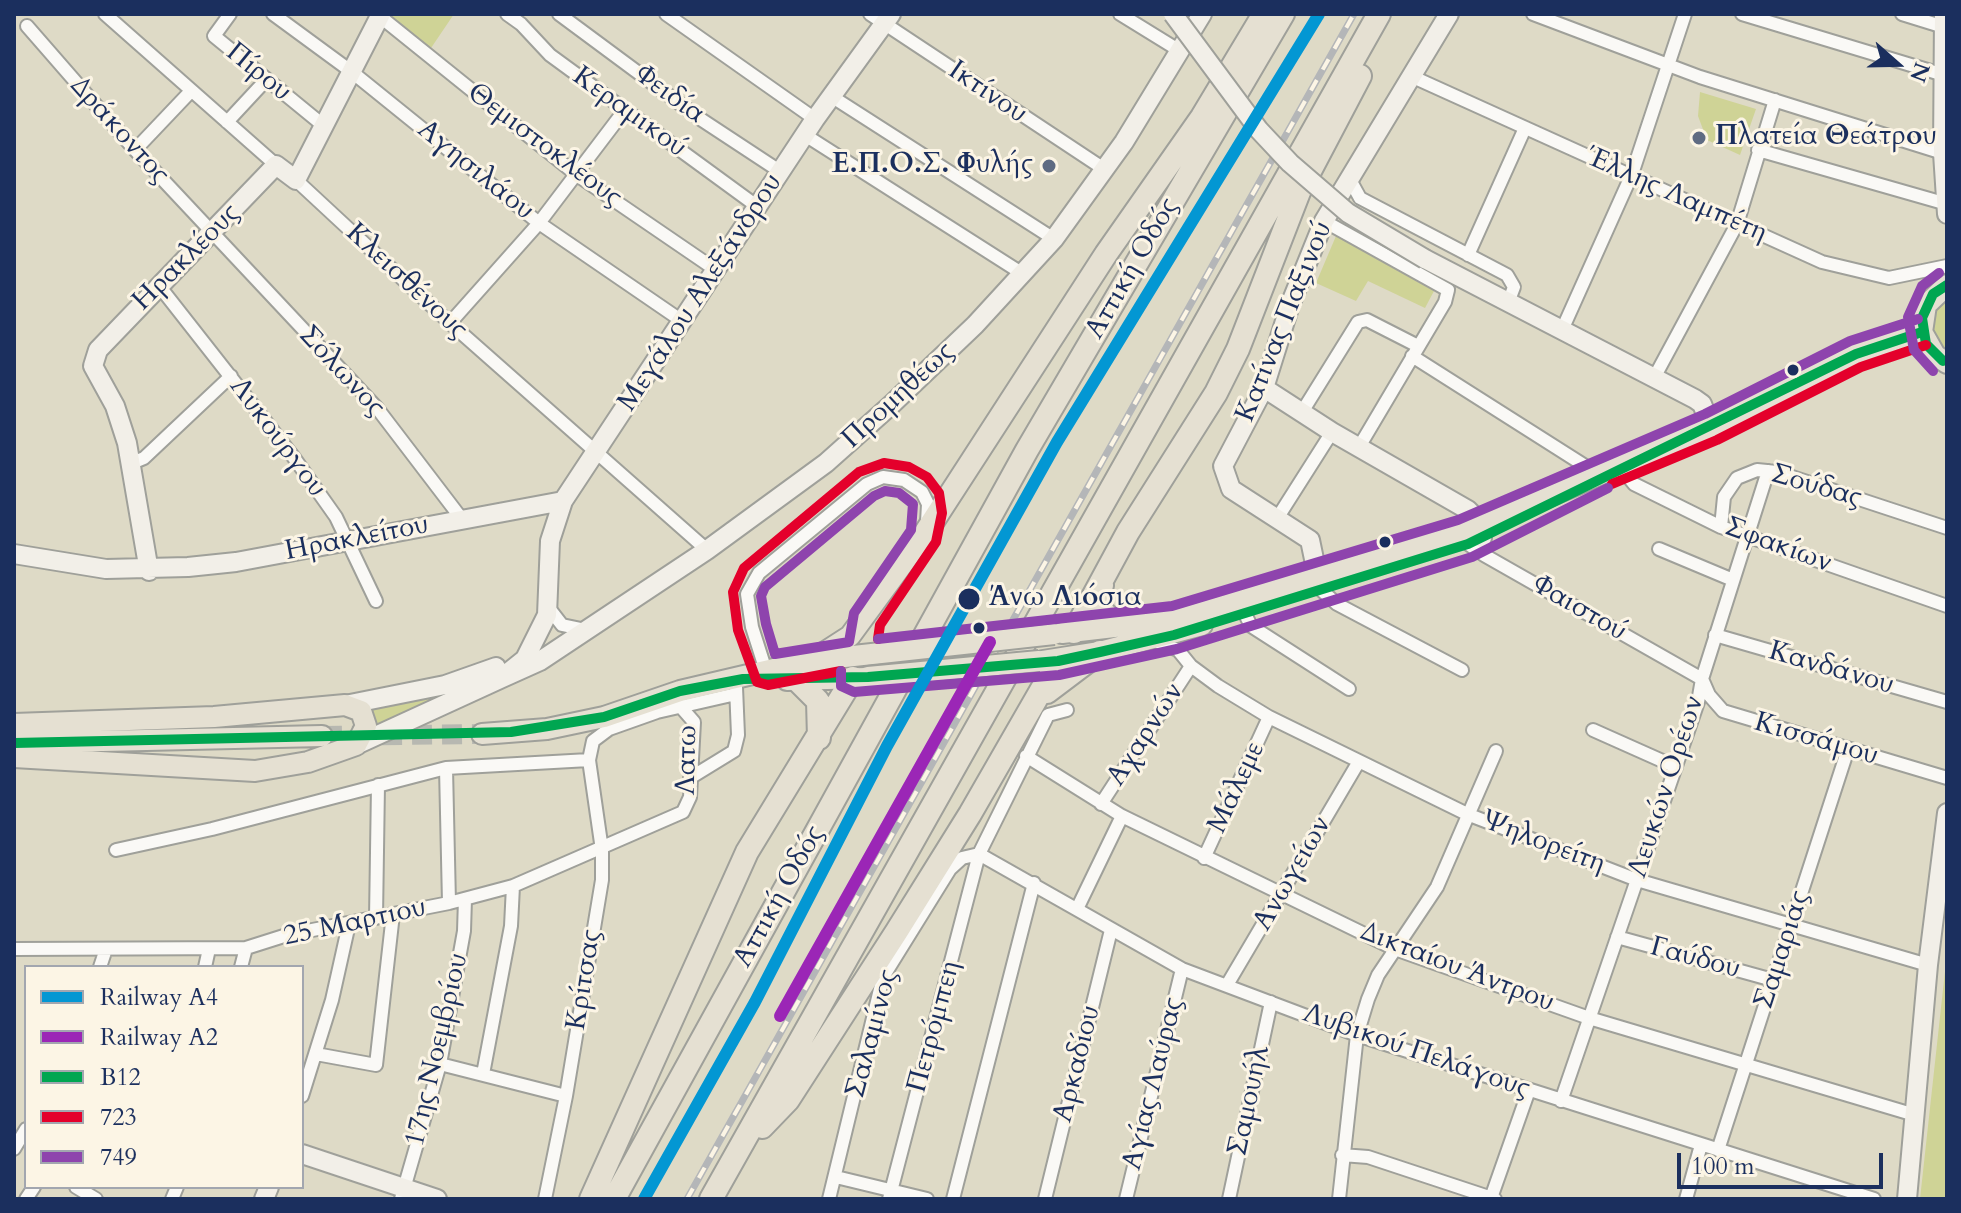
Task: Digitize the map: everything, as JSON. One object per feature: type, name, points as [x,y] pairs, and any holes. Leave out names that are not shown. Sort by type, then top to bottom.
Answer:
[{"type":"highway","points":[[924,535],[1106,254],[1202,117],[1264,14]]},
{"type":"highway","name":"Αττική Οδός","points":[[614,1199],[1027,450],[1283,14]]},
{"type":"highway","points":[[711,1199],[1379,14]]},
{"type":"highway","points":[[1064,633],[1103,580],[1128,532],[1227,371],[1299,192],[1392,14]]},
{"type":"highway","points":[[1103,580],[1099,596],[1102,611],[1126,628]]},
{"type":"highway","points":[[1026,717],[1055,683],[1100,652]]},
{"type":"highway","points":[[738,1151],[788,1100],[962,827],[1026,717],[1048,661]]},
{"type":"highway","points":[[802,670],[818,701],[819,739]]},
{"type":"highway","points":[[591,1199],[747,852],[771,809],[861,678]]},
{"type":"main road","points":[[1947,285],[1926,305],[1922,332],[1935,355],[1947,363]]},
{"type":"main road","points":[[482,734],[547,729],[604,717],[680,691],[738,684],[871,654],[1126,628],[1175,620],[1312,585],[1473,535],[1711,427],[1856,354],[1922,332]]},
{"type":"main road","points":[[802,670],[838,646],[875,605],[924,535]]},
{"type":"main road","points":[[738,684],[766,671],[802,670],[861,678],[1048,661],[1146,642],[1244,612],[1312,585]]},
{"type":"main road","points":[[861,678],[871,654],[864,628],[875,605]]},
{"type":"main road","points":[[1048,661],[1064,633]]},
{"type":"main road","points":[[14,724],[228,716],[345,705],[358,709],[366,719],[365,733],[356,745],[308,762],[255,771],[14,757]]},
{"type":"main road","points":[[14,743],[322,736]]},
{"type":"street","name":"Κλεισθένους","points":[[105,14],[296,180],[450,323],[707,550]]},
{"type":"street","name":"Πίρου","points":[[230,14],[214,36],[324,126]]},
{"type":"street","name":"Αγησιλάου","points":[[273,14],[352,72],[539,223],[682,321]]},
{"type":"street","name":"Κεραμικού","points":[[507,14],[521,24],[550,55],[758,207]]},
{"type":"street","name":"Φειδία","points":[[559,14],[702,120],[781,172]]},
{"type":"street","points":[[666,14],[810,127],[1023,274]]},
{"type":"street","points":[[1120,14],[1180,51]]},
{"type":"street","points":[[1173,14],[1259,130],[1290,163],[1348,213],[1425,259],[1702,404],[1711,427]]},
{"type":"street","name":"Προμηθέως","points":[[500,679],[540,661],[587,630],[707,550],[826,463],[964,335],[1054,239],[1104,169],[1202,14]]},
{"type":"street","name":"Κατίνας Παξινού","points":[[1278,517],[1231,489],[1223,466],[1264,388],[1296,291],[1324,221],[1449,14]]},
{"type":"street","points":[[1533,14],[1669,65],[1943,153]]},
{"type":"street","points":[[1562,330],[1632,174],[1685,14]]},
{"type":"street","points":[[1742,14],[1944,75]]},
{"type":"street","points":[[1902,14],[1945,32],[1943,153],[1947,214]]},
{"type":"street","points":[[296,180],[380,15]]},
{"type":"street","name":"Θεμιστοκλέους","points":[[380,15],[577,175],[716,270]]},
{"type":"street","name":"Μεγάλου Αλεξάνδρου","points":[[356,745],[500,679],[518,665],[531,649],[548,607],[546,586],[552,529],[563,501],[882,17]]},
{"type":"street","name":"Ικτίνου","points":[[882,17],[1104,169]]},
{"type":"street","name":"Δράκοντος","points":[[27,26],[212,234]]},
{"type":"street","name":"Έλλης Λαμπέτη","points":[[1413,77],[1822,262],[1889,278],[1947,266]]},
{"type":"street","points":[[227,122],[266,80]]},
{"type":"street","points":[[135,150],[191,91]]},
{"type":"street","points":[[831,96],[1054,239]]},
{"type":"street","points":[[1654,378],[1737,224],[1775,100]]},
{"type":"street","points":[[450,323],[539,223],[624,111]]},
{"type":"street","points":[[1468,255],[1525,128]]},
{"type":"street","points":[[1758,150],[1947,204]]},
{"type":"street","name":"Ηρακλέους","points":[[132,463],[115,406],[93,366],[98,350],[276,165]]},
{"type":"street","points":[[1349,178],[1360,198],[1512,280],[1513,291],[1508,303]]},
{"type":"street","points":[[1324,221],[1448,290],[1445,302],[1359,447]]},
{"type":"street","name":"Σόλωνος","points":[[212,234],[377,408],[461,518]]},
{"type":"street","name":"Λυκούργου","points":[[160,287],[328,505],[376,601]]},
{"type":"street","name":"Σφακίων","points":[[1302,412],[1358,322],[1367,320],[1611,471],[1721,527],[1947,606]]},
{"type":"street","points":[[149,571],[132,463],[144,458],[231,376]]},
{"type":"street","points":[[1264,388],[1332,432],[1468,510],[1473,535]]},
{"type":"street","points":[[1332,432],[1278,517],[1306,534],[1314,546],[1312,585],[1337,604],[1462,670]]},
{"type":"street","name":"Σούδας","points":[[1721,527],[1724,497],[1737,478],[1757,470],[1947,528]]},
{"type":"street","name":"Λευκών Ορέων","points":[[1561,1101],[1676,767],[1768,471]]},
{"type":"street","points":[[766,671],[752,627],[747,594],[759,573],[867,484],[883,477],[904,480],[922,492],[928,512],[924,535]]},
{"type":"street","name":"Ηρακλείτου","points":[[14,554],[83,567],[149,571],[236,562],[563,501]]},
{"type":"street","name":"Φαιστού","points":[[1473,535],[1702,679]]},
{"type":"street","points":[[1659,549],[1733,580]]},
{"type":"street","name":"Μεγάλου Αλεξάνδρου","points":[[345,705],[445,685],[500,665],[517,653],[528,636],[546,586]]},
{"type":"street","points":[[548,607],[562,625],[587,630]]},
{"type":"street","points":[[1244,612],[1251,626],[1349,689]]},
{"type":"street","points":[[1188,662],[1188,639],[1203,625]]},
{"type":"street","name":"Κανδάνου","points":[[1715,635],[1947,702]]},
{"type":"street","name":"Ψηλορείτη","points":[[1146,642],[1169,644],[1188,662],[1269,717],[1467,814],[1637,880],[1928,965]]},
{"type":"street","name":"Αχαρνών","points":[[1101,804],[1188,662]]},
{"type":"street","name":"Κισσάμου","points":[[1702,679],[1709,695],[1723,711],[1947,778]]},
{"type":"street","points":[[116,850],[212,829],[446,768],[589,760],[593,741],[609,729],[738,684],[738,735],[734,751],[690,778]]},
{"type":"street","name":"Λατω","points":[[680,706],[694,722],[689,803],[680,815]]},
{"type":"street","name":"Πετρόμπεη","points":[[890,1194],[979,854],[1048,715],[1067,710]]},
{"type":"street","name":"Μάλεμε","points":[[1204,858],[1269,717]]},
{"type":"street","points":[[1593,730],[1676,767]]},
{"type":"street","name":"Σαμαριάς","points":[[1718,1150],[1848,749]]},
{"type":"street","points":[[1339,1199],[1357,1035],[1378,975],[1430,899],[1496,751]]},
{"type":"street","name":"Δικταίου Άντρου","points":[[1026,756],[1122,816],[1395,949],[1589,1018],[1915,1115]]},
{"type":"street","name":"Κρίτσας","points":[[545,1199],[566,1096],[602,880],[602,850],[589,760]]},
{"type":"street","name":"Ανωγείων","points":[[1227,985],[1358,763]]},
{"type":"street","points":[[446,768],[449,903]]},
{"type":"street","points":[[376,918],[378,785]]},
{"type":"street","points":[[1907,1199],[1928,965],[1947,813]]},
{"type":"street","name":"25 Μαρτιου","points":[[14,949],[246,948],[287,935],[449,903],[513,886],[680,815]]},
{"type":"street","points":[[1077,909],[1122,816]]},
{"type":"street","name":"Λυβικού Πελάγους","points":[[979,854],[1182,969],[1357,1035],[1874,1199]]},
{"type":"street","name":"Σαλαμίνος","points":[[829,1199],[883,977],[950,869],[962,858],[979,854]]},
{"type":"street","points":[[953,1199],[1034,883]]},
{"type":"street","points":[[483,1074],[511,926],[513,886]]},
{"type":"street","name":"17ης Νοεμβρίου","points":[[403,1193],[440,1064],[464,931],[465,899]]},
{"type":"street","points":[[316,1054],[376,1065],[393,914]]},
{"type":"street","points":[[304,1090],[347,945],[349,924]]},
{"type":"street","name":"Αρκαδίου","points":[[1045,1199],[1111,930]]},
{"type":"street","name":"Γαύδου","points":[[1617,937],[1773,980]]},
{"type":"street","points":[[242,965],[246,948]]},
{"type":"street","points":[[101,965],[106,949]]},
{"type":"street","points":[[205,965],[209,949]]},
{"type":"street","name":"Αγίας Λαύρας","points":[[1126,1199],[1182,969]]},
{"type":"street","name":"Σαμουήλ","points":[[1229,1199],[1271,1002]]},
{"type":"street","points":[[440,1064],[566,1096]]},
{"type":"street","points":[[1342,1155],[1368,1157],[1493,1198],[1529,1090]]},
{"type":"street","points":[[1686,1199],[1701,1145]]},
{"type":"street","points":[[304,1155],[403,1193],[437,1199]]},
{"type":"street","points":[[836,1177],[890,1194],[927,1199]]},
{"type":"green space","points":[[387,14],[454,14],[429,51]]},
{"type":"green space","points":[[1700,92],[1756,109],[1740,155],[1707,140],[1698,116]]},
{"type":"green space","points":[[1336,236],[1434,291],[1425,308],[1368,281],[1356,301],[1316,283]]},
{"type":"green space","points":[[1947,292],[1947,357],[1931,343],[1931,307]]},
{"type":"green space","points":[[494,675],[371,728],[364,706]]},
{"type":"green space","points":[[1947,953],[1947,1199],[1920,1199]]},
{"type":"tunnel","points":[[322,736],[482,734]]},
{"type":"railway","points":[[687,1199],[1354,14]]},
{"type":"rail line","name":"A4","points":[[644,1199],[755,1002],[887,746],[1057,442],[1319,14]]},
{"type":"rail line","name":"A2","points":[[780,1016],[990,642]]},
{"type":"transit line","name":"749","points":[[1933,371],[1914,350],[1908,317],[1922,286],[1939,273]]},
{"type":"transit line","name":"Β12","points":[[1943,361],[1926,344],[1922,318],[1933,294],[1947,285]]},
{"type":"transit line","name":"749","points":[[878,639],[1172,606],[1458,520],[1705,414],[1850,341],[1918,319]]},
{"type":"transit line","name":"Β12","points":[[14,743],[511,732],[604,717],[680,691],[743,679],[868,677],[1058,661],[1100,652],[1174,635],[1468,544],[1856,354],[1922,332]]},
{"type":"transit line","name":"723","points":[[1612,484],[1717,440],[1861,367],[1926,345]]},
{"type":"transit line","name":"723","points":[[841,671],[768,685],[757,682],[738,630],[733,592],[744,568],[859,472],[884,463],[909,467],[927,477],[939,493],[942,513],[936,542],[880,625],[878,639]]},
{"type":"transit line","name":"749","points":[[841,671],[841,686],[854,692],[1059,675],[1177,649],[1472,557],[1608,488]]},
{"type":"transit line","name":"749","points":[[885,491],[899,493],[913,504],[911,530],[854,613],[849,642],[775,654],[761,596],[765,587],[874,496],[885,491]]},
{"type":"place","name":"Πλατεία Θεάτρου","points":[[1699,138]]},
{"type":"place","name":"Ε.Π.Ο.Σ. Φυλής","points":[[1049,166]]},
{"type":"place","name":"Άνω Λιόσια","points":[[969,599]]}]
